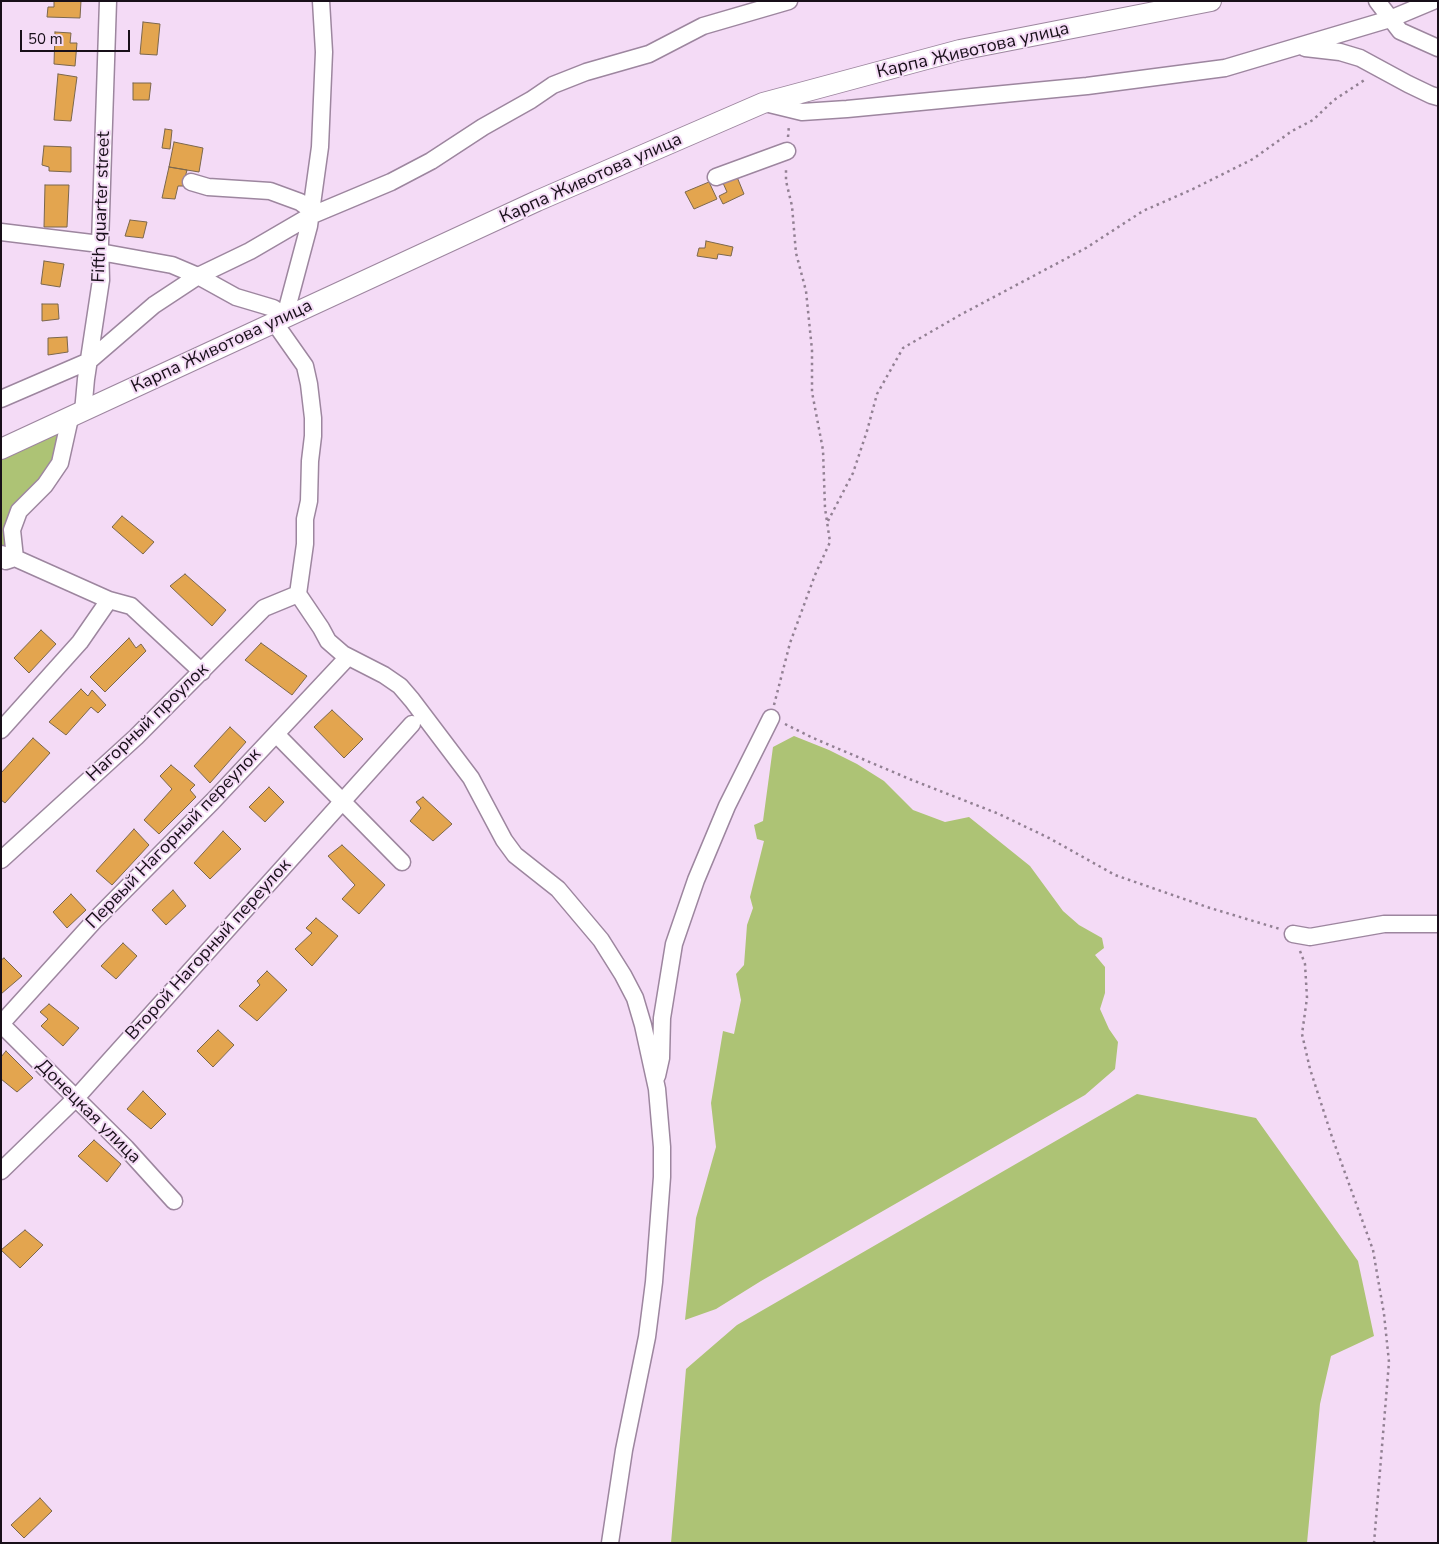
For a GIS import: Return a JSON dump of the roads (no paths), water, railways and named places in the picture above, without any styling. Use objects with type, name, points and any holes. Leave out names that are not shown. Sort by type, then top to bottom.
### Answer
[{"type":"main road","name":"Карпа Животова улица","points":[[1,449],[528,206],[764,103],[960,50],[1211,1]]},
{"type":"street","name":"Fifth quarter street","points":[[6,558],[12,530],[19,511],[45,485],[60,463],[76,415],[88,361],[101,280],[100,248],[108,1]]},
{"type":"street","points":[[280,319],[311,213],[320,147],[324,52],[320,1]]},
{"type":"street","points":[[1,399],[88,361],[154,305],[198,276],[250,251],[311,213],[391,182],[430,161],[554,85],[586,72],[649,54],[703,26],[789,1]]},
{"type":"street","points":[[1377,1],[1400,31],[1438,48]]},
{"type":"street","points":[[764,103],[802,112],[847,109],[1087,86],[1225,68],[1390,19],[1433,1]]},
{"type":"street","points":[[1300,47],[1340,52],[1360,58],[1431,96],[1438,97]]},
{"type":"street","points":[[716,178],[787,151]]},
{"type":"street","points":[[191,182],[208,187],[270,191],[293,199],[311,213]]},
{"type":"street","points":[[1,232],[100,248],[172,265],[198,276],[236,298],[273,308],[305,366],[314,418],[309,501],[305,519],[305,544],[298,594],[328,642],[348,657],[384,675],[400,686],[412,700],[471,778],[504,840],[515,854],[558,889],[601,940],[635,998],[644,1025],[656,1082],[662,1157],[654,1282],[647,1337],[624,1450],[610,1543]]},
{"type":"street","points":[[6,558],[109,600],[131,606],[202,672]]},
{"type":"street","name":"Нагорный проулок","points":[[1,860],[136,737],[264,608],[298,594]]},
{"type":"street","points":[[1,730],[80,642],[109,600]]},
{"type":"street","name":"Первый Нагорный переулок","points":[[1,1024],[96,919],[348,657]]},
{"type":"street","points":[[656,1082],[662,1058],[662,1018],[674,944],[696,880],[727,806],[771,718]]},
{"type":"street","name":"Второй Нагорный переулок","points":[[1,1171],[76,1098],[412,724]]},
{"type":"street","points":[[276,734],[402,862]]},
{"type":"street","points":[[1293,934],[1310,937],[1384,924],[1438,924]]},
{"type":"street","name":"Донецкая улица","points":[[1,1024],[126,1148],[174,1201]]}]
